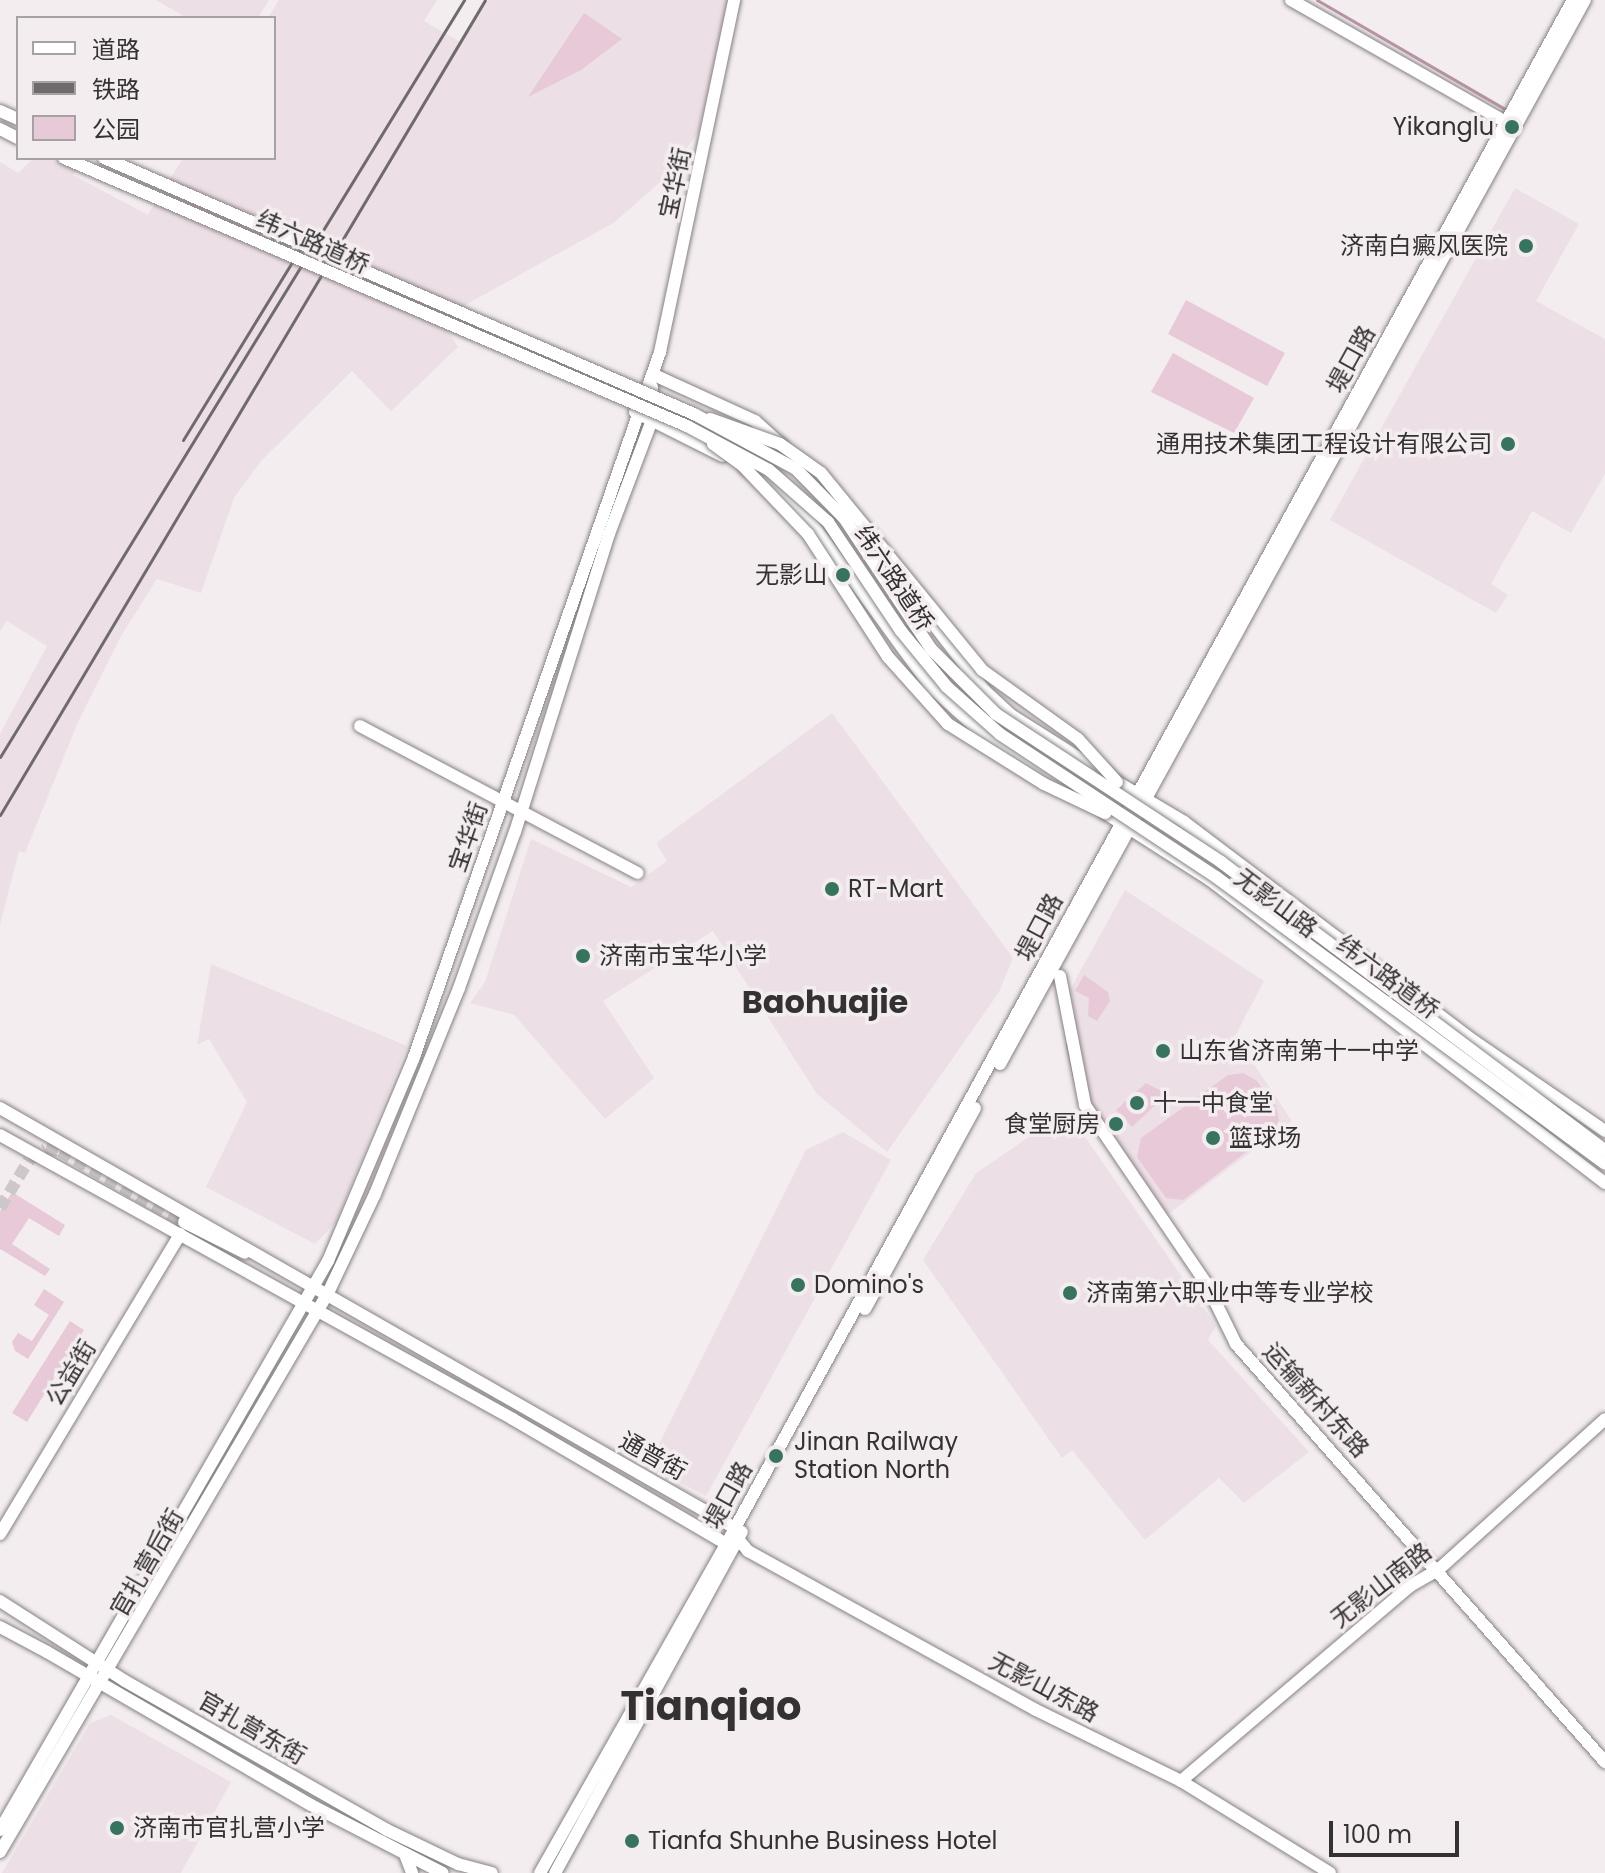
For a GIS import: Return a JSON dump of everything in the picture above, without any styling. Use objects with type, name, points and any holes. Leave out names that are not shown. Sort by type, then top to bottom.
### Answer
[{"type":"main road","name":"宝华街","points":[[302,1305],[314,1285],[414,1057],[635,412],[652,374],[704,157],[734,0]]},
{"type":"main road","points":[[1291,0],[1506,122]]},
{"type":"main road","name":"堤口路","points":[[540,1873],[733,1537],[1126,825],[1301,483],[1573,0]]},
{"type":"main road","name":"堤口路","points":[[1140,797],[1585,0]]},
{"type":"main road","name":"纬六路道桥","points":[[69,160],[687,426],[769,470],[801,494],[828,522],[901,631],[947,687],[1000,734],[1216,877],[1605,1164]]},
{"type":"main road","name":"纬六路道桥","points":[[109,160],[694,414],[778,457],[829,500],[931,649],[996,714],[1221,862],[1605,1150]]},
{"type":"main road","name":"宝华街","points":[[328,1293],[448,1018],[520,815],[609,534],[652,420],[652,374]]},
{"type":"main road","name":"无影山路","points":[[652,374],[755,421],[836,495],[984,690],[1011,715],[1261,878],[1474,1041],[1605,1131]]},
{"type":"main road","points":[[635,412],[768,479],[810,521],[932,688],[994,744],[1105,813]]},
{"type":"main road","points":[[694,414],[780,444],[821,473],[982,670],[1078,739],[1117,782]]},
{"type":"main road","points":[[687,426],[743,466],[784,505],[808,534],[888,657],[948,724],[1018,770],[1105,813]]},
{"type":"main road","points":[[360,726],[520,815],[638,873]]},
{"type":"main road","name":"无影山路","points":[[1105,813],[1222,889],[1605,1183]]},
{"type":"main road","name":"运输新村东路","points":[[1060,976],[1085,1105],[1206,1283],[1236,1344],[1605,1762]]},
{"type":"main road","points":[[0,1108],[292,1272]]},
{"type":"main road","points":[[0,1135],[182,1228],[292,1272]]},
{"type":"main road","name":"通普街","points":[[182,1228],[316,1313],[733,1537]]},
{"type":"main road","name":"公益街","points":[[0,1534],[182,1228]]},
{"type":"main road","name":"通普街","points":[[292,1272],[733,1537]]},
{"type":"main road","name":"官扎营后街","points":[[0,1852],[102,1685],[328,1293]]},
{"type":"main road","name":"官扎营后街","points":[[0,1830],[302,1305]]},
{"type":"main road","name":"无影山南路","points":[[1181,1781],[1410,1586],[1438,1570],[1605,1419]]},
{"type":"main road","name":"堤口路","points":[[555,1873],[733,1537]]},
{"type":"main road","name":"无影山东路","points":[[733,1537],[748,1551],[1011,1696],[1181,1781],[1330,1873]]},
{"type":"main road","name":"官扎营东街","points":[[0,1601],[109,1671],[406,1840],[492,1873]]},
{"type":"main road","points":[[0,1627],[47,1652]]},
{"type":"main road","name":"官扎营东街","points":[[0,1636],[47,1652],[91,1675],[102,1685],[406,1857],[443,1873]]},
{"type":"main road","points":[[406,1857],[412,1873]]},
{"type":"shaded area","points":[[156,0],[269,0],[259,16],[184,16]]},
{"type":"shaded area","points":[[279,0],[437,0],[424,21],[462,43],[488,0],[731,0],[698,133],[662,180],[615,222],[440,319],[458,347],[391,411],[352,371],[261,461],[234,498],[201,593],[157,579],[121,636],[78,722],[25,853],[19,851],[0,925],[0,734],[47,646],[7,621],[0,631],[0,162],[18,173],[32,160],[77,160],[83,166],[73,175],[148,215],[182,160],[276,160],[276,16],[269,16]]},
{"type":"shaded area","points":[[1515,188],[1579,224],[1536,301],[1605,339],[1605,474],[1571,533],[1532,511],[1491,584],[1508,595],[1496,613],[1330,520]]},
{"type":"shaded area","points":[[832,713],[1013,958],[999,992],[887,1152],[817,1094],[713,931],[603,1001],[654,1078],[605,1119],[514,1015],[470,1003],[485,982],[531,839],[631,887],[667,861],[656,843]]},
{"type":"shaded area","name":"山东省济南第十一中学","points":[[1125,890],[1264,981],[1235,1036],[1292,1121],[1167,1215],[1088,1104],[1071,988]]},
{"type":"shaded area","points":[[211,964],[407,1046],[336,1222],[315,1244],[206,1187],[247,1102],[209,1039],[197,1045]]},
{"type":"shaded area","name":"济南第六职业中等专业学校","points":[[1067,1111],[1216,1326],[1208,1340],[1309,1452],[1244,1503],[1219,1478],[1145,1540],[1072,1450],[1062,1458],[923,1260],[976,1173]]},
{"type":"shaded area","points":[[843,1132],[891,1160],[706,1496],[648,1466],[806,1150]]},
{"type":"shaded area","name":"济南市官扎营小学","points":[[111,1715],[231,1782],[181,1873],[2,1873],[90,1723]]},
{"type":"green space","points":[[584,13],[622,39],[581,70],[528,97]]},
{"type":"green space","points":[[1186,300],[1285,353],[1267,386],[1168,334]]},
{"type":"green space","points":[[1173,353],[1254,398],[1234,433],[1151,392]]},
{"type":"green space","points":[[1084,975],[1108,992],[1110,1001],[1097,1021],[1088,1016],[1089,998],[1075,991]]},
{"type":"green space","points":[[1243,1073],[1256,1080],[1276,1106],[1279,1120],[1274,1131],[1183,1200],[1166,1198],[1137,1157],[1141,1138],[1228,1075]]},
{"type":"green space","points":[[1146,1083],[1167,1094],[1132,1127],[1116,1110]]},
{"type":"green space","points":[[12,1192],[65,1225],[59,1236],[29,1218],[12,1244],[50,1269],[45,1276],[0,1249],[0,1211]]},
{"type":"green space","points":[[44,1289],[64,1302],[28,1359],[15,1351],[12,1342],[18,1333],[32,1341],[49,1315],[34,1305]]},
{"type":"green space","points":[[70,1321],[84,1330],[27,1422],[12,1413]]},
{"type":"waterway","points":[[1317,0],[1507,110]]},
{"type":"waterway","points":[[1067,1044],[1075,1083]]},
{"type":"tunnel","points":[[0,1208],[29,1160],[46,1149],[60,1151],[184,1222]]},
{"type":"railway","points":[[0,757],[464,0]]},
{"type":"railway","points":[[0,815],[485,0]]},
{"type":"railway","points":[[183,440],[300,249]]},
{"type":"place","name":"Yikanglu","points":[[1512,127]]},
{"type":"place","name":"济南白癜风医院","points":[[1526,246]]},
{"type":"place","name":"通用技术集团工程设计有限公司","points":[[1508,444]]},
{"type":"place","name":"无影山","points":[[843,575]]},
{"type":"place","name":"RT-Mart","points":[[832,889]]},
{"type":"place","name":"济南市宝华小学","points":[[583,956]]},
{"type":"place","name":"山东省济南第十一中学","points":[[1163,1051]]},
{"type":"place","name":"十一中食堂","points":[[1137,1103]]},
{"type":"place","name":"食堂厨房","points":[[1116,1124]]},
{"type":"place","name":"篮球场","points":[[1213,1138]]},
{"type":"place","name":"Domino's","points":[[798,1285]]},
{"type":"place","name":"济南第六职业中等专业学校","points":[[1070,1293]]},
{"type":"place","name":"Jinan Railway Station North","points":[[776,1456]]},
{"type":"place","name":"济南市官扎营小学","points":[[117,1828]]},
{"type":"place","name":"Tianfa Shunhe Business Hotel","points":[[632,1841]]},
{"type":"district","name":"Baohuajie","points":[[825,1002]]},
{"type":"district","name":"Tianqiao","points":[[711,1706]]}]
